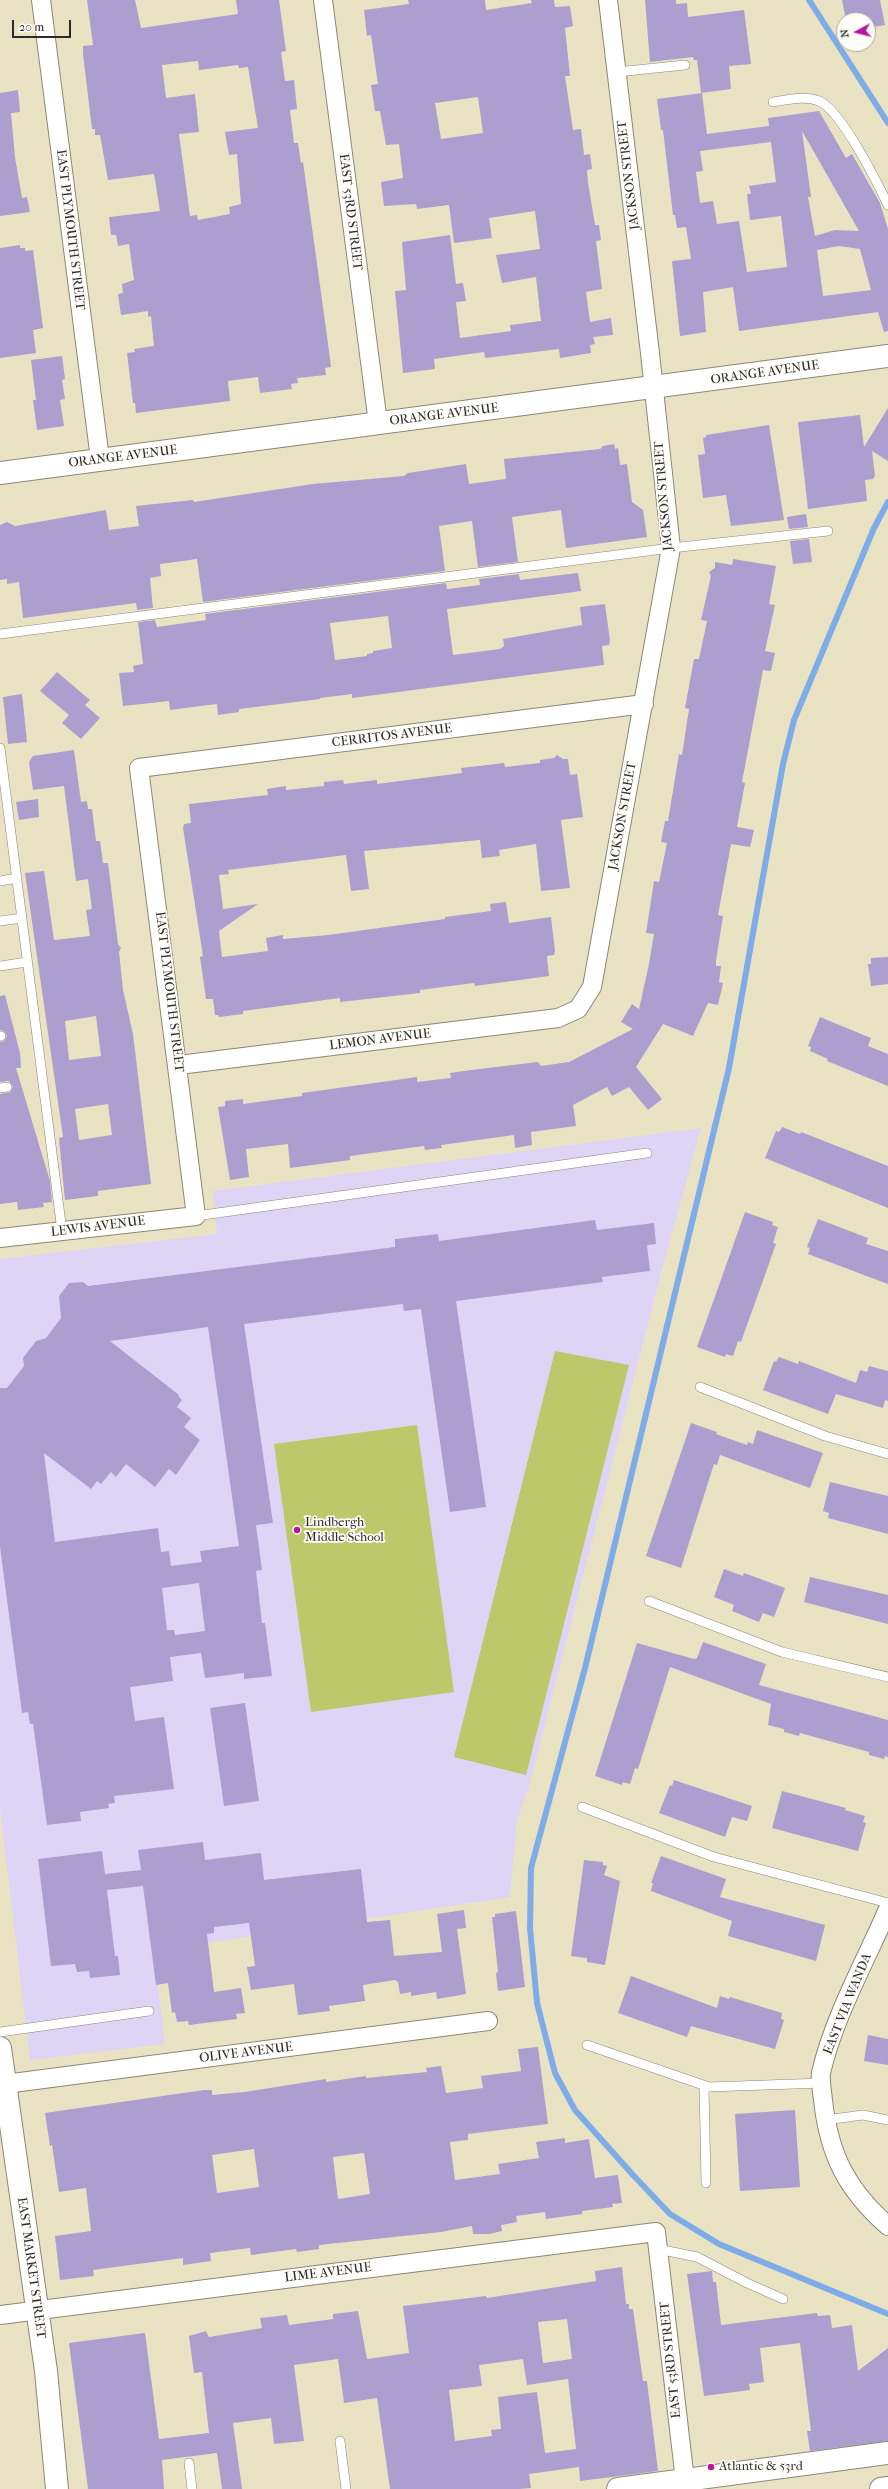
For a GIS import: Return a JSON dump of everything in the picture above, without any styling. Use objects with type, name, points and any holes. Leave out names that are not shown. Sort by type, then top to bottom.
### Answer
[{"type":"street","name":"EAST PLYMOUTH STREET","points":[[41,0],[100,459]]},
{"type":"street","name":"EAST 53RD STREET","points":[[323,0],[378,423]]},
{"type":"street","name":"JACKSON STREET","points":[[578,1009],[592,987],[671,548],[654,387],[608,0]]},
{"type":"street","name":"ORANGE AVENUE","points":[[0,472],[888,356]]},
{"type":"street","name":"CERRITOS AVENUE","points":[[139,768],[644,704]]},
{"type":"street","name":"EAST PLYMOUTH STREET","points":[[139,768],[179,1065],[196,1216]]},
{"type":"street","name":"LEMON AVENUE","points":[[179,1065],[558,1018],[578,1009]]},
{"type":"street","name":"LEWIS AVENUE","points":[[0,1238],[196,1216]]},
{"type":"street","name":"EAST VIA WANDA","points":[[888,1909],[833,2035],[821,2074],[825,2120],[835,2154],[849,2185],[872,2212],[888,2226]]},
{"type":"street","name":"OLIVE AVENUE","points":[[5,2084],[488,2021]]},
{"type":"street","name":"EAST MARKET STREET","points":[[0,2048],[46,2371],[57,2489]]},
{"type":"street","name":"EAST 53RD STREET","points":[[656,2232],[685,2484]]},
{"type":"street","name":"LIME AVENUE","points":[[0,2315],[656,2232]]},
{"type":"street","points":[[618,2489],[685,2484],[888,2454]]},
{"type":"street","points":[[881,2489],[888,2488]]},
{"type":"lane","points":[[617,72],[685,65]]},
{"type":"lane","points":[[773,102],[804,98],[819,101],[829,108],[868,164],[888,205]]},
{"type":"lane","points":[[0,634],[671,548],[828,531]]},
{"type":"lane","points":[[0,748],[62,1232]]},
{"type":"lane","points":[[0,880],[16,878]]},
{"type":"lane","points":[[0,921],[22,918]]},
{"type":"lane","points":[[0,966],[27,962]]},
{"type":"lane","points":[[196,1216],[647,1153]]},
{"type":"lane","points":[[700,1387],[825,1436],[888,1454]]},
{"type":"lane","points":[[649,1602],[782,1652],[888,1677]]},
{"type":"lane","points":[[582,1807],[714,1857],[888,1903]]},
{"type":"lane","points":[[0,2032],[149,2011]]},
{"type":"lane","points":[[587,2045],[709,2087],[822,2083]]},
{"type":"lane","points":[[704,2085],[706,2183]]},
{"type":"lane","points":[[825,2120],[863,2115],[888,2120]]},
{"type":"lane","points":[[658,2250],[697,2256],[747,2283],[783,2299]]},
{"type":"lane","points":[[340,2441],[346,2489]]},
{"type":"lane","points":[[189,2462],[192,2489]]},
{"type":"shaded area","name":"Lindbergh Middle School","points":[[701,1128],[661,1273],[529,1786],[517,1820],[510,1897],[154,1951],[165,2044],[30,2060],[0,1809],[0,1259],[217,1234],[213,1191]]},
{"type":"green space","points":[[555,1351],[629,1365],[526,1775],[454,1757]]},
{"type":"green space","points":[[417,1425],[454,1692],[311,1712],[274,1444]]},
{"type":"building","points":[[87,0],[135,0],[141,28],[238,14],[236,0],[279,0],[286,51],[281,52],[285,81],[294,80],[297,109],[290,110],[294,143],[298,143],[301,163],[303,162],[329,351],[331,367],[325,368],[326,375],[297,378],[298,383],[291,384],[292,389],[260,393],[258,377],[228,381],[230,401],[136,413],[135,403],[133,403],[127,353],[135,352],[134,349],[154,346],[151,316],[148,317],[148,311],[121,315],[118,294],[123,293],[122,284],[134,280],[129,244],[118,246],[116,235],[111,235],[109,217],[160,211],[154,174],[108,180],[100,135],[95,135],[95,129],[92,129],[83,54],[83,46],[93,45]],"holes":[[[198,61],[199,70],[238,65],[239,68],[248,67],[258,128],[225,132],[229,155],[237,154],[241,204],[229,207],[230,214],[198,220],[197,215],[190,216],[179,134],[199,132],[195,94],[166,98],[162,65]]]},
{"type":"building","points":[[408,0],[485,0],[486,10],[532,3],[531,0],[554,0],[555,7],[570,6],[573,26],[565,28],[570,76],[565,76],[573,130],[581,129],[584,155],[590,154],[592,169],[587,170],[588,182],[595,225],[599,225],[601,240],[596,241],[602,289],[586,292],[590,322],[611,318],[613,335],[593,337],[595,344],[590,345],[591,353],[560,358],[559,349],[485,358],[484,352],[434,359],[435,369],[403,373],[395,291],[406,290],[402,242],[450,235],[456,284],[463,283],[466,301],[456,302],[460,338],[511,331],[510,325],[541,321],[536,277],[502,283],[496,255],[540,249],[535,211],[489,218],[492,238],[454,243],[449,205],[417,209],[416,204],[384,206],[381,182],[403,178],[399,144],[386,145],[380,111],[375,111],[371,85],[378,84],[371,35],[367,36],[364,10],[409,4]],"holes":[[[478,97],[483,133],[441,139],[435,103]]]},
{"type":"building","points":[[645,0],[676,0],[676,4],[687,3],[688,17],[744,10],[751,64],[729,66],[731,89],[701,93],[697,60],[694,60],[693,57],[650,62]]},
{"type":"building","points":[[842,0],[880,0],[885,25],[876,27],[876,12],[844,12]]},
{"type":"building","points":[[18,90],[20,112],[11,113],[15,157],[22,198],[27,197],[30,212],[0,216],[0,93]]},
{"type":"building","points":[[702,93],[707,134],[769,126],[768,118],[819,111],[846,158],[852,154],[880,203],[888,229],[888,331],[884,332],[878,312],[739,331],[733,287],[703,292],[706,332],[680,336],[672,261],[691,259],[686,227],[677,228],[675,215],[673,215],[663,130],[661,130],[657,99]],"holes":[[[802,131],[859,231],[835,230],[815,236],[808,197],[811,197]],[[771,142],[776,182],[749,186],[751,194],[747,194],[750,220],[781,216],[787,267],[747,272],[739,221],[717,224],[713,201],[700,203],[696,172],[703,171],[700,151]],[[839,246],[860,249],[871,290],[823,296],[817,250]]]},
{"type":"building","points":[[20,245],[20,248],[25,248],[25,251],[33,250],[43,328],[33,330],[36,353],[0,358],[0,248]]},
{"type":"building","points":[[62,356],[65,379],[62,380],[65,399],[60,400],[64,426],[37,430],[33,400],[36,400],[31,360]]},
{"type":"building","points":[[888,408],[888,461],[872,451],[875,476],[873,479],[865,480],[867,501],[808,509],[798,422],[860,415],[864,447]]},
{"type":"building","points":[[769,425],[784,520],[731,526],[726,495],[703,498],[698,455],[705,454],[703,438],[706,437],[706,435]]},
{"type":"building","points":[[614,444],[615,449],[618,448],[620,465],[627,464],[632,502],[643,510],[647,537],[566,548],[561,510],[512,517],[518,562],[478,567],[472,521],[439,526],[445,571],[203,602],[197,559],[160,564],[161,576],[150,578],[153,608],[137,610],[136,603],[23,618],[19,582],[7,584],[7,579],[0,580],[0,525],[7,522],[15,526],[106,510],[109,530],[139,526],[136,506],[193,500],[194,502],[313,484],[404,476],[408,473],[466,464],[469,484],[506,479],[504,459],[600,449],[603,446]]},
{"type":"building","points":[[806,514],[808,527],[789,529],[787,517]]},
{"type":"building","points":[[809,539],[812,562],[793,564],[790,541]]},
{"type":"building","points":[[733,559],[776,566],[769,604],[775,605],[765,651],[775,653],[771,671],[763,670],[742,782],[745,783],[737,827],[754,830],[750,847],[731,844],[718,915],[723,916],[716,966],[721,966],[719,982],[723,983],[718,1005],[708,1003],[693,1036],[663,1024],[636,1067],[662,1099],[648,1110],[629,1087],[612,1096],[607,1087],[573,1105],[576,1126],[531,1132],[532,1145],[515,1148],[514,1135],[441,1145],[442,1148],[425,1150],[424,1146],[350,1156],[350,1160],[290,1168],[288,1144],[246,1149],[249,1177],[230,1180],[218,1107],[225,1106],[225,1101],[243,1099],[243,1104],[302,1096],[302,1093],[417,1077],[417,1082],[451,1078],[450,1073],[471,1070],[538,1062],[541,1066],[569,1062],[633,1029],[621,1022],[632,1004],[639,1009],[649,964],[654,934],[646,933],[654,881],[659,882],[667,843],[661,842],[665,821],[668,821],[679,754],[682,755],[689,709],[685,708],[694,659],[699,659],[707,621],[701,620],[711,576],[709,572],[715,568],[715,562],[732,565]]},
{"type":"building","points":[[578,573],[581,591],[447,609],[453,655],[500,649],[504,646],[503,639],[582,625],[580,607],[605,604],[610,641],[609,645],[602,646],[604,665],[352,698],[352,694],[320,698],[239,709],[239,712],[218,715],[217,704],[170,710],[169,701],[123,706],[119,673],[134,672],[133,666],[143,664],[138,622],[155,620],[157,627],[206,620],[205,614],[446,583],[447,589],[480,585],[479,579],[519,574],[520,580]],"holes":[[[388,616],[392,648],[373,651],[373,653],[367,654],[367,656],[335,660],[330,623]]]},
{"type":"building","points":[[57,672],[90,700],[85,705],[100,718],[81,739],[62,723],[69,715],[40,691]]},
{"type":"building","points":[[22,694],[27,742],[8,744],[3,697]]},
{"type":"building","points":[[74,750],[81,802],[87,801],[88,809],[92,809],[96,841],[100,841],[103,863],[108,863],[118,944],[121,948],[119,952],[123,990],[133,1034],[151,1184],[98,1191],[98,1196],[65,1200],[59,1138],[63,1137],[25,873],[44,871],[54,940],[90,936],[86,910],[92,909],[88,879],[76,881],[64,786],[33,790],[29,762],[33,756]],"holes":[[[96,1016],[101,1056],[69,1060],[65,1021]],[[108,1104],[112,1135],[79,1140],[75,1109]]]},
{"type":"building","points":[[557,755],[563,759],[568,759],[570,775],[577,774],[583,817],[561,820],[570,888],[541,891],[536,844],[499,850],[500,856],[482,858],[480,840],[364,851],[369,889],[351,891],[346,855],[228,870],[229,874],[219,875],[223,909],[258,904],[219,931],[222,957],[268,951],[266,938],[283,935],[283,939],[328,935],[445,919],[445,917],[491,911],[490,904],[506,902],[509,923],[551,917],[555,951],[554,955],[547,956],[549,976],[475,986],[474,983],[420,990],[420,993],[340,1002],[340,998],[243,1011],[243,1014],[219,1017],[218,1015],[215,1015],[213,999],[206,999],[200,957],[203,956],[183,828],[184,824],[191,823],[189,804],[268,795],[267,789],[286,786],[286,790],[324,786],[324,782],[343,780],[344,784],[377,780],[377,784],[462,773],[461,768],[504,763],[505,767],[540,763],[540,760],[554,758]]},
{"type":"building","points":[[38,799],[39,817],[19,820],[16,802]]},
{"type":"building","points":[[888,957],[888,984],[871,986],[868,964],[871,964],[871,958]]},
{"type":"building","points":[[5,995],[20,1053],[21,1068],[16,1068],[50,1181],[52,1202],[43,1203],[44,1207],[18,1210],[17,1202],[0,1204],[0,1094],[10,1092],[13,1087],[9,1081],[0,1082],[0,1042],[4,1041],[7,1036],[4,1031],[0,1030],[0,996]]},
{"type":"building","points":[[820,1017],[871,1038],[868,1046],[888,1054],[888,1086],[827,1061],[828,1059],[810,1051],[811,1047],[808,1046]]},
{"type":"building","points":[[782,1127],[800,1134],[801,1132],[888,1166],[888,1208],[765,1158],[776,1131],[779,1132]]},
{"type":"building","points":[[745,1212],[773,1222],[772,1225],[778,1227],[773,1243],[776,1244],[741,1342],[738,1341],[733,1356],[726,1354],[725,1357],[697,1347]]},
{"type":"building","points":[[818,1219],[868,1238],[866,1244],[888,1251],[888,1284],[808,1254],[810,1248],[807,1247]]},
{"type":"building","points":[[595,1220],[597,1230],[654,1223],[656,1244],[647,1245],[650,1271],[602,1277],[603,1282],[456,1301],[486,1507],[450,1512],[421,1309],[404,1311],[403,1304],[244,1324],[273,1523],[256,1525],[262,1570],[256,1571],[262,1623],[265,1623],[272,1676],[244,1679],[244,1673],[205,1678],[201,1653],[170,1657],[173,1681],[130,1687],[135,1721],[164,1717],[174,1789],[114,1796],[115,1803],[108,1804],[109,1808],[80,1812],[81,1821],[47,1825],[33,1724],[30,1724],[28,1712],[22,1713],[0,1547],[0,1388],[7,1388],[24,1366],[23,1358],[36,1341],[46,1338],[61,1318],[59,1296],[69,1283],[83,1282],[88,1286],[395,1247],[395,1239],[438,1234],[439,1241]],"holes":[[[208,1327],[239,1546],[200,1551],[202,1562],[171,1566],[169,1551],[161,1552],[158,1528],[55,1542],[44,1453],[91,1489],[97,1481],[101,1484],[111,1472],[116,1477],[126,1464],[155,1487],[169,1469],[176,1475],[200,1440],[184,1427],[191,1418],[177,1407],[182,1400],[178,1396],[179,1395],[110,1341]],[[199,1583],[205,1631],[175,1635],[174,1630],[167,1630],[162,1588]]]},
{"type":"building","points":[[779,1357],[798,1364],[799,1361],[856,1383],[860,1370],[867,1372],[869,1366],[888,1371],[888,1401],[885,1400],[883,1408],[836,1394],[828,1414],[763,1390],[774,1361],[776,1362]]},
{"type":"building","points":[[691,1423],[747,1445],[748,1442],[753,1444],[757,1430],[823,1453],[810,1488],[720,1455],[717,1465],[714,1464],[681,1568],[646,1556]]},
{"type":"building","points":[[830,1482],[888,1496],[888,1534],[828,1518],[829,1513],[823,1511]]},
{"type":"building","points":[[724,1569],[743,1576],[744,1573],[785,1588],[774,1617],[763,1613],[759,1622],[732,1611],[734,1605],[714,1597]]},
{"type":"building","points":[[810,1577],[888,1595],[888,1624],[804,1602]]},
{"type":"building","points":[[703,1642],[766,1664],[759,1685],[888,1720],[888,1757],[885,1756],[884,1759],[869,1755],[869,1752],[800,1733],[799,1736],[784,1732],[784,1729],[768,1725],[771,1704],[670,1667],[638,1769],[635,1768],[630,1784],[623,1782],[622,1785],[595,1776],[637,1643],[694,1659],[697,1658]]},
{"type":"building","points":[[245,1703],[259,1801],[224,1806],[210,1708]]},
{"type":"building","points":[[674,1780],[752,1806],[747,1821],[732,1817],[725,1837],[659,1813],[670,1785],[672,1786]]},
{"type":"building","points":[[782,1791],[846,1808],[845,1810],[865,1816],[863,1822],[866,1823],[858,1851],[772,1828]]},
{"type":"building","points":[[203,1842],[205,1860],[261,1853],[264,1880],[361,1869],[367,1922],[390,1920],[394,1956],[442,1952],[437,1914],[464,1910],[466,1928],[457,1929],[466,1994],[437,1999],[436,1992],[411,1996],[411,1992],[400,1994],[398,1982],[395,1980],[363,1985],[365,2001],[329,2006],[330,2011],[298,2015],[294,1984],[251,1990],[247,1967],[255,1966],[249,1923],[214,1927],[214,1933],[207,1934],[214,1992],[241,1988],[245,2013],[236,2014],[237,2019],[189,2025],[188,2021],[177,2022],[175,2012],[172,2013],[168,1983],[156,1985],[143,1886],[107,1890],[115,1956],[118,1956],[120,1975],[90,1978],[89,1971],[77,1972],[75,1964],[51,1966],[38,1859],[102,1851],[105,1874],[141,1870],[138,1850]]},
{"type":"building","points":[[661,1856],[726,1879],[720,1897],[825,1925],[816,1961],[728,1936],[732,1921],[651,1891],[653,1883],[651,1883]]},
{"type":"building","points":[[584,1860],[603,1862],[603,1865],[607,1866],[604,1875],[620,1881],[605,1965],[587,1962],[587,1958],[571,1956]]},
{"type":"building","points":[[516,1911],[525,1987],[498,1991],[496,1973],[498,1972],[492,1917],[495,1917],[495,1914]]},
{"type":"building","points":[[631,1976],[717,2008],[720,1996],[729,1999],[730,1997],[782,2013],[781,2019],[784,2020],[775,2049],[691,2026],[687,2037],[618,2013]]},
{"type":"building","points":[[868,2035],[888,2039],[888,2065],[864,2061]]},
{"type":"building","points":[[538,2047],[548,2124],[468,2134],[468,2140],[450,2142],[455,2180],[500,2174],[498,2164],[539,2158],[536,2142],[565,2138],[565,2143],[589,2139],[595,2178],[618,2175],[622,2203],[612,2204],[613,2207],[582,2211],[582,2214],[546,2219],[545,2212],[516,2216],[517,2222],[501,2225],[502,2231],[489,2234],[473,2234],[472,2226],[441,2232],[319,2245],[319,2249],[297,2252],[296,2249],[251,2255],[250,2248],[210,2253],[211,2261],[183,2265],[183,2258],[93,2270],[94,2276],[60,2280],[55,2236],[91,2231],[86,2188],[59,2192],[52,2145],[50,2146],[45,2113],[204,2090],[212,2090],[212,2095],[245,2092],[326,2079],[326,2082],[366,2076],[366,2078],[427,2072],[426,2068],[441,2066],[446,2093],[483,2088],[481,2076],[521,2071],[518,2049]],"holes":[[[254,2149],[259,2187],[217,2193],[212,2155]],[[364,2153],[370,2194],[338,2199],[333,2157]]]},
{"type":"building","points":[[795,2110],[800,2187],[740,2191],[735,2114]]},
{"type":"building","points":[[622,2267],[626,2304],[629,2304],[629,2309],[633,2309],[643,2381],[647,2381],[658,2471],[580,2481],[579,2467],[529,2474],[531,2488],[390,2489],[377,2398],[344,2403],[338,2359],[294,2365],[304,2441],[274,2444],[271,2418],[233,2423],[242,2489],[222,2489],[217,2453],[162,2460],[164,2489],[88,2489],[69,2343],[145,2333],[159,2439],[209,2433],[202,2372],[194,2373],[189,2336],[206,2331],[209,2337],[262,2328],[260,2318],[287,2315],[289,2325],[333,2319],[333,2314],[358,2311],[367,2359],[409,2353],[403,2306],[486,2296],[487,2298],[596,2281],[595,2271]],"holes":[[[567,2319],[572,2359],[543,2363],[538,2322]],[[523,2359],[527,2385],[568,2379],[576,2449],[545,2453],[537,2392],[498,2397],[501,2429],[491,2430],[492,2436],[455,2441],[449,2390],[482,2386],[479,2365]]]},
{"type":"building","points":[[712,2271],[713,2282],[716,2282],[721,2325],[817,2313],[818,2316],[830,2315],[832,2328],[852,2325],[858,2371],[888,2348],[888,2441],[810,2451],[807,2431],[811,2431],[800,2343],[760,2348],[764,2382],[749,2384],[750,2390],[704,2396],[687,2274]]},
{"type":"waterway","points":[[809,0],[888,123]]},
{"type":"waterway","points":[[888,502],[874,528],[794,720],[783,764],[729,1068],[585,1668],[531,1868],[530,1928],[537,2003],[555,2073],[575,2110],[633,2175],[670,2214],[719,2244],[888,2314]]},
{"type":"place","name":"Lindbergh Middle School","points":[[297,1530]]},
{"type":"place","name":"Atlantic & 53rd","points":[[711,2467]]}]
